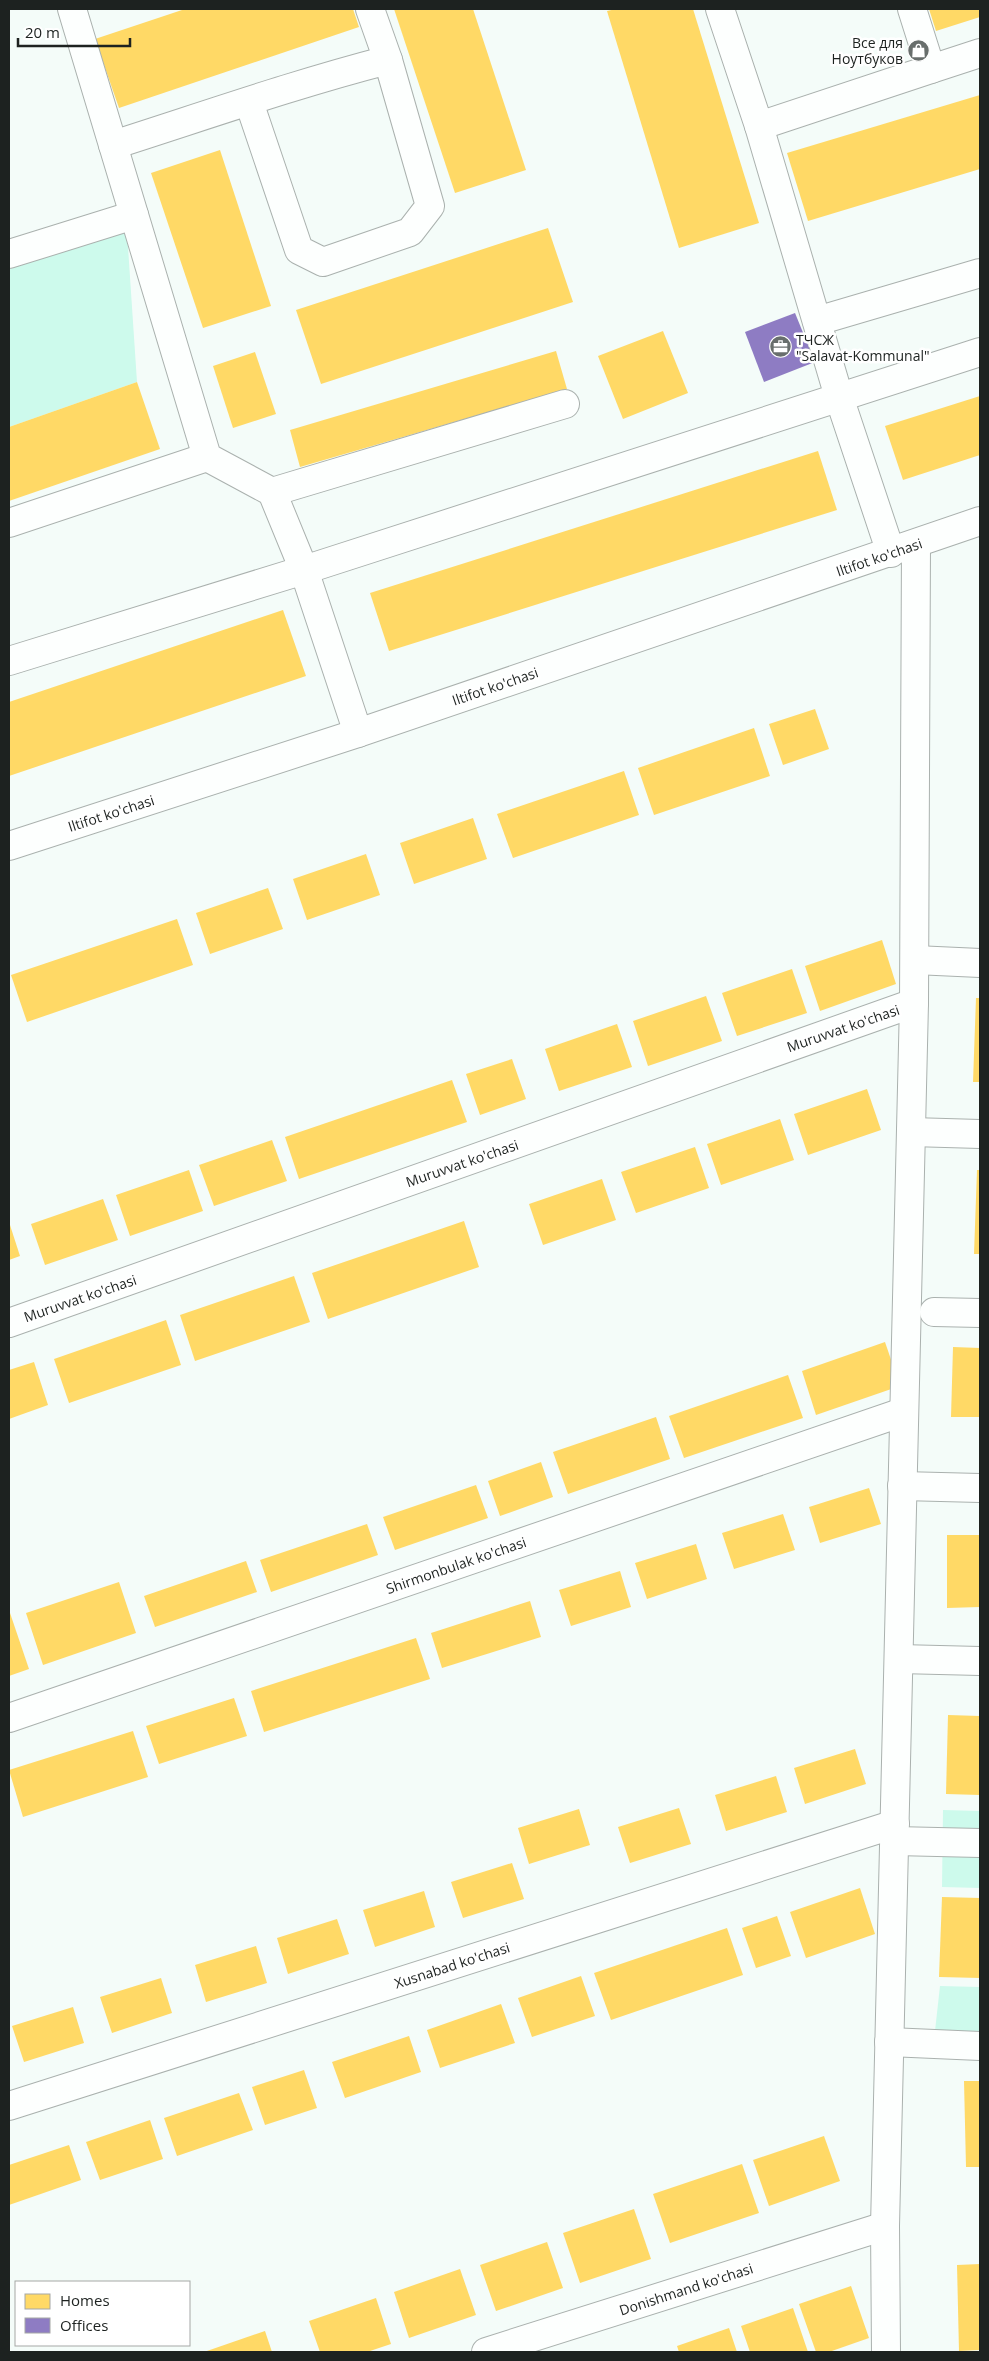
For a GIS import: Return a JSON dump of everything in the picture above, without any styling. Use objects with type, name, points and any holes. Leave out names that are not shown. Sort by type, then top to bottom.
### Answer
[{"type":"street","points":[[72,9],[207,456],[272,492],[304,570],[358,733]]},
{"type":"street","points":[[249,102],[299,250],[323,262],[410,232],[430,206],[388,60],[370,9]]},
{"type":"street","points":[[720,9],[759,126],[839,397],[904,548],[914,1002],[885,2226],[886,2352]]},
{"type":"street","points":[[912,9],[930,69]]},
{"type":"street","points":[[759,126],[980,53]]},
{"type":"street","points":[[113,145],[388,60]]},
{"type":"street","points":[[9,254],[134,215]]},
{"type":"street","points":[[817,321],[980,273]]},
{"type":"street","points":[[9,661],[304,570],[980,352]]},
{"type":"street","points":[[272,492],[565,404]]},
{"type":"street","points":[[9,523],[207,456]]},
{"type":"street","name":"Iltifot ko'chasi","points":[[9,846],[358,733],[980,521]]},
{"type":"street","points":[[914,960],[980,964]]},
{"type":"street","name":"Muruvvat ko'chasi","points":[[9,1323],[914,1002]]},
{"type":"street","points":[[911,1132],[980,1134]]},
{"type":"street","points":[[934,1312],[980,1313]]},
{"type":"street","name":"Shirmonbulak ko'chasi","points":[[9,1718],[903,1412]]},
{"type":"street","points":[[902,1486],[980,1488]]},
{"type":"street","points":[[899,1659],[980,1661]]},
{"type":"street","name":"Xusnabad ko'chasi","points":[[9,2106],[895,1832],[980,1843]]},
{"type":"street","points":[[889,2042],[980,2046]]},
{"type":"street","name":"Donishmand ko'chasi","points":[[486,2352],[885,2226]]},
{"type":"green space","points":[[127,232],[137,382],[9,427],[9,269]]},
{"type":"green space","points":[[943,1810],[980,1811],[980,1888],[942,1887]]},
{"type":"green space","points":[[940,1986],[980,1987],[980,2041],[934,2040]]},
{"type":"building: Homes","points":[[185,9],[353,9],[359,27],[119,108],[95,39]]},
{"type":"building: Homes","points":[[394,9],[473,9],[526,170],[455,193]]},
{"type":"building: Homes","points":[[616,9],[693,9],[759,223],[679,248],[607,11]]},
{"type":"building: Homes","points":[[929,9],[980,9],[980,17],[936,31]]},
{"type":"building: Homes","points":[[980,95],[980,169],[808,221],[787,153]]},
{"type":"building: Homes","points":[[220,150],[271,306],[203,328],[151,173]]},
{"type":"building: Homes","points":[[548,228],[573,302],[321,384],[296,310]]},
{"type":"building: Homes","points":[[663,331],[688,393],[623,419],[598,356]]},
{"type":"building: Homes","points":[[556,351],[567,389],[300,467],[290,430]]},
{"type":"building: Homes","points":[[255,352],[276,414],[233,428],[213,366]]},
{"type":"building: Homes","points":[[137,382],[160,449],[9,501],[9,427]]},
{"type":"building: Homes","points":[[980,396],[980,455],[903,480],[885,426]]},
{"type":"building: Homes","points":[[818,451],[837,510],[389,651],[370,593]]},
{"type":"building: Homes","points":[[283,610],[306,676],[9,776],[9,702]]},
{"type":"building: Homes","points":[[815,709],[829,749],[783,765],[769,724]]},
{"type":"building: Homes","points":[[754,728],[770,776],[654,815],[638,768]]},
{"type":"building: Homes","points":[[624,771],[639,815],[513,858],[497,814]]},
{"type":"building: Homes","points":[[473,818],[487,859],[414,884],[400,843]]},
{"type":"building: Homes","points":[[366,854],[380,895],[307,920],[293,879]]},
{"type":"building: Homes","points":[[268,888],[283,929],[210,954],[196,913]]},
{"type":"building: Homes","points":[[177,919],[193,965],[27,1022],[11,975]]},
{"type":"building: Homes","points":[[882,940],[896,984],[820,1011],[805,966]]},
{"type":"building: Homes","points":[[792,969],[807,1013],[737,1036],[722,993]]},
{"type":"building: Homes","points":[[706,996],[722,1041],[648,1066],[633,1021]]},
{"type":"building: Homes","points":[[976,998],[980,998],[980,1082],[973,1082]]},
{"type":"building: Homes","points":[[617,1024],[632,1067],[559,1091],[545,1049]]},
{"type":"building: Homes","points":[[512,1059],[526,1099],[480,1115],[466,1074]]},
{"type":"building: Homes","points":[[452,1080],[467,1122],[299,1179],[285,1137]]},
{"type":"building: Homes","points":[[867,1089],[881,1130],[808,1155],[794,1114]]},
{"type":"building: Homes","points":[[780,1119],[794,1160],[721,1185],[707,1144]]},
{"type":"building: Homes","points":[[272,1140],[287,1181],[214,1206],[199,1165]]},
{"type":"building: Homes","points":[[695,1147],[709,1188],[636,1213],[621,1172]]},
{"type":"building: Homes","points":[[189,1170],[203,1211],[130,1236],[116,1195]]},
{"type":"building: Homes","points":[[977,1170],[980,1170],[980,1254],[974,1254]]},
{"type":"building: Homes","points":[[602,1179],[616,1220],[543,1245],[529,1204]]},
{"type":"building: Homes","points":[[103,1199],[118,1240],[45,1265],[31,1224]]},
{"type":"building: Homes","points":[[464,1221],[479,1267],[328,1319],[312,1273]]},
{"type":"building: Homes","points":[[9,1222],[20,1256],[9,1260]]},
{"type":"building: Homes","points":[[294,1276],[310,1322],[195,1361],[180,1315]]},
{"type":"building: Homes","points":[[166,1320],[181,1365],[69,1403],[54,1359]]},
{"type":"building: Homes","points":[[885,1342],[900,1386],[816,1415],[802,1371]]},
{"type":"building: Homes","points":[[953,1347],[980,1348],[980,1417],[951,1417]]},
{"type":"building: Homes","points":[[34,1362],[48,1405],[9,1419],[9,1370]]},
{"type":"building: Homes","points":[[788,1375],[803,1418],[684,1458],[669,1416]]},
{"type":"building: Homes","points":[[656,1417],[670,1459],[568,1494],[553,1452]]},
{"type":"building: Homes","points":[[541,1462],[553,1497],[500,1516],[488,1481]]},
{"type":"building: Homes","points":[[476,1485],[488,1518],[395,1550],[383,1517]]},
{"type":"building: Homes","points":[[869,1488],[881,1524],[820,1543],[809,1507]]},
{"type":"building: Homes","points":[[783,1514],[795,1550],[734,1569],[722,1533]]},
{"type":"building: Homes","points":[[367,1524],[378,1555],[271,1592],[260,1560]]},
{"type":"building: Homes","points":[[947,1535],[980,1535],[980,1607],[947,1608]]},
{"type":"building: Homes","points":[[696,1544],[707,1579],[647,1599],[635,1563]]},
{"type":"building: Homes","points":[[246,1561],[257,1592],[155,1627],[144,1596]]},
{"type":"building: Homes","points":[[620,1571],[631,1607],[571,1626],[559,1590]]},
{"type":"building: Homes","points":[[119,1582],[136,1633],[43,1665],[26,1613]]},
{"type":"building: Homes","points":[[530,1601],[541,1637],[442,1668],[431,1633]]},
{"type":"building: Homes","points":[[9,1610],[29,1669],[9,1676]]},
{"type":"building: Homes","points":[[416,1638],[430,1679],[264,1732],[251,1691]]},
{"type":"building: Homes","points":[[234,1698],[247,1736],[159,1764],[146,1726]]},
{"type":"building: Homes","points":[[948,1715],[980,1716],[980,1795],[946,1794]]},
{"type":"building: Homes","points":[[133,1731],[148,1777],[23,1817],[9,1770]]},
{"type":"building: Homes","points":[[855,1749],[866,1784],[805,1804],[794,1768]]},
{"type":"building: Homes","points":[[776,1776],[787,1812],[726,1831],[715,1795]]},
{"type":"building: Homes","points":[[679,1808],[691,1844],[630,1863],[618,1827]]},
{"type":"building: Homes","points":[[579,1809],[590,1845],[529,1864],[518,1828]]},
{"type":"building: Homes","points":[[512,1863],[524,1899],[463,1918],[451,1882]]},
{"type":"building: Homes","points":[[860,1888],[875,1934],[806,1958],[790,1912]]},
{"type":"building: Homes","points":[[424,1891],[435,1927],[375,1947],[363,1910]]},
{"type":"building: Homes","points":[[942,1897],[980,1898],[980,1978],[939,1977]]},
{"type":"building: Homes","points":[[777,1916],[791,1956],[756,1968],[742,1928]]},
{"type":"building: Homes","points":[[337,1919],[349,1954],[288,1974],[277,1938]]},
{"type":"building: Homes","points":[[727,1928],[743,1975],[611,2020],[594,1973]]},
{"type":"building: Homes","points":[[256,1946],[267,1983],[206,2002],[195,1965]]},
{"type":"building: Homes","points":[[581,1976],[595,2016],[532,2037],[518,1998]]},
{"type":"building: Homes","points":[[161,1978],[172,2013],[112,2033],[100,1997]]},
{"type":"building: Homes","points":[[501,2004],[515,2043],[440,2068],[427,2030]]},
{"type":"building: Homes","points":[[73,2007],[84,2043],[24,2062],[12,2026]]},
{"type":"building: Homes","points":[[409,2036],[421,2072],[345,2098],[332,2062]]},
{"type":"building: Homes","points":[[304,2070],[317,2108],[265,2125],[252,2087]]},
{"type":"building: Homes","points":[[964,2081],[980,2081],[980,2167],[966,2167]]},
{"type":"building: Homes","points":[[239,2093],[253,2130],[177,2156],[164,2118]]},
{"type":"building: Homes","points":[[150,2120],[163,2159],[100,2180],[86,2142]]},
{"type":"building: Homes","points":[[824,2136],[840,2181],[769,2206],[753,2160]]},
{"type":"building: Homes","points":[[69,2145],[81,2180],[9,2205],[9,2165]]},
{"type":"building: Homes","points":[[742,2164],[759,2213],[670,2243],[653,2194]]},
{"type":"building: Homes","points":[[634,2209],[651,2259],[580,2283],[563,2233]]},
{"type":"building: Homes","points":[[547,2242],[563,2288],[496,2311],[480,2265]]},
{"type":"building: Homes","points":[[980,2264],[980,2350],[959,2351],[957,2265]]},
{"type":"building: Homes","points":[[460,2269],[476,2315],[409,2338],[394,2292]]},
{"type":"building: Homes","points":[[851,2286],[869,2338],[829,2352],[816,2352],[799,2304]]},
{"type":"building: Homes","points":[[376,2298],[391,2344],[367,2352],[320,2352],[309,2321]]},
{"type":"building: Homes","points":[[793,2308],[808,2352],[750,2352],[741,2326]]},
{"type":"building: Homes","points":[[729,2328],[737,2352],[679,2352],[677,2346]]},
{"type":"building: Homes","points":[[265,2331],[272,2352],[204,2352]]},
{"type":"building: Offices","name":"ТЧСЖ \"Salavat-Kommunal\"","points":[[795,313],[815,362],[764,382],[745,332]]},
{"type":"place","name":"Все для Ноутбуков","points":[[919,50]]},
{"type":"place","name":"ТЧСЖ \"Salavat-Kommunal\"","points":[[780,347]]}]
